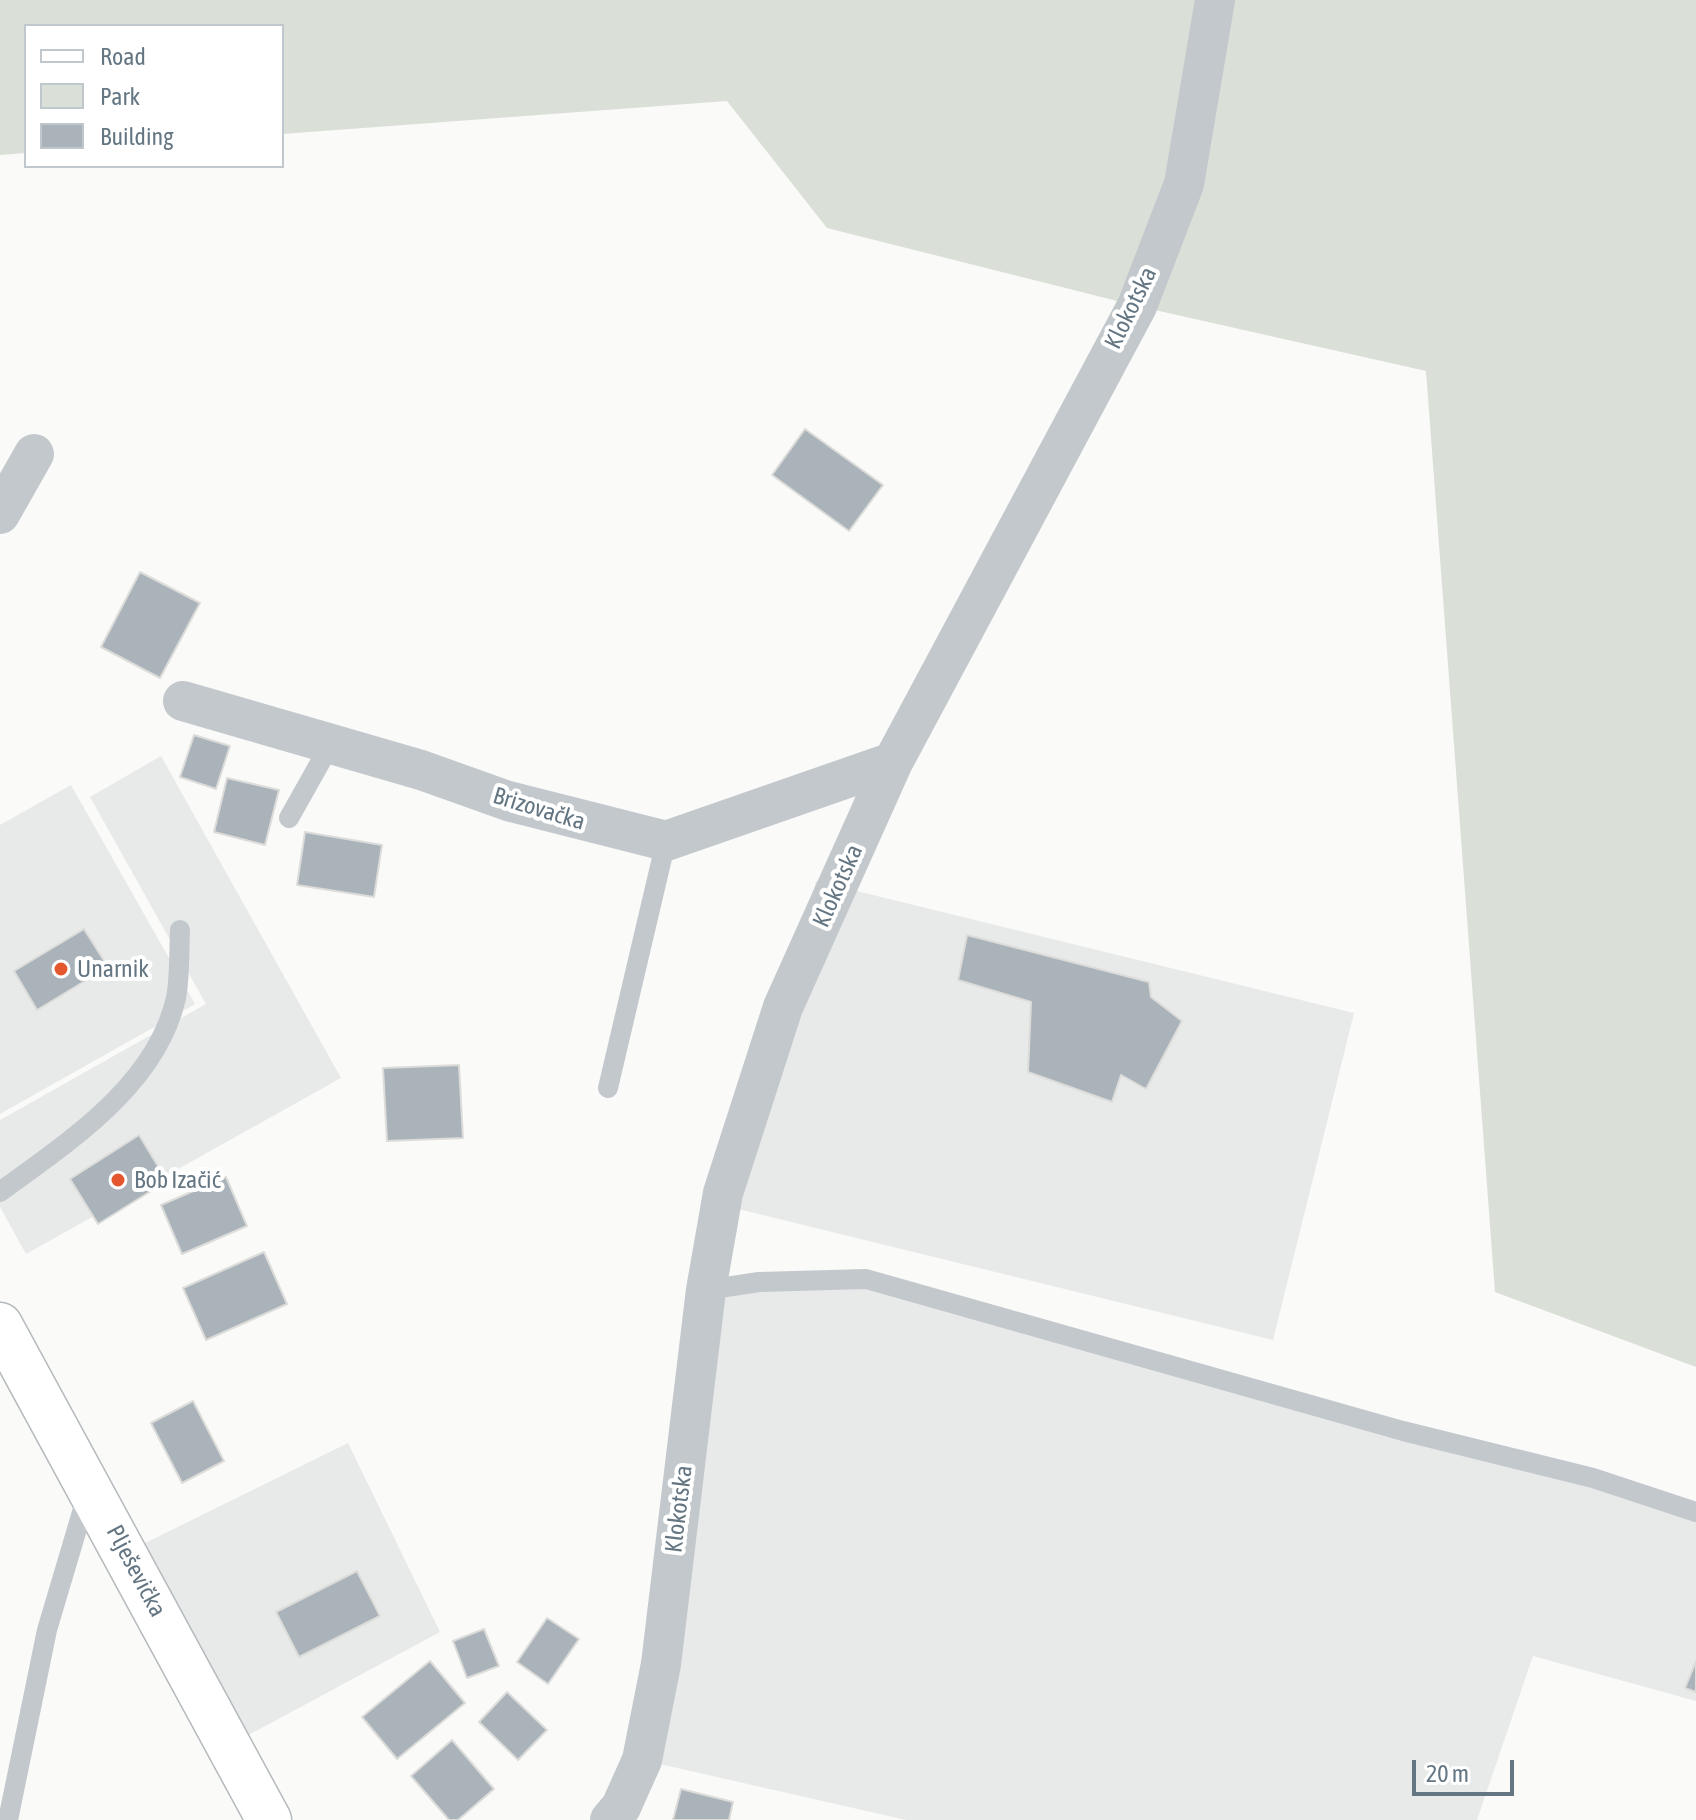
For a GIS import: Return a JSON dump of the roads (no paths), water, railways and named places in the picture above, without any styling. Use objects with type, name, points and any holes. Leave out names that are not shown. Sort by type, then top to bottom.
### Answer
[{"type":"main road","name":"Plješevička","points":[[0,1325],[90,1485],[269,1820]]},
{"type":"street","name":"Klokotska","points":[[610,1820],[621,1807],[642,1760],[661,1664],[706,1290],[723,1193],[783,1007],[893,762],[1137,306],[1184,184],[1215,0]]},
{"type":"street","points":[[0,514],[34,454]]},
{"type":"street","name":"Brizovačka","points":[[183,701],[583,823],[666,841]]},
{"type":"street","points":[[666,841],[893,762]]},
{"type":"lane","points":[[289,818],[330,745]]},
{"type":"lane","points":[[608,1088],[666,841]]},
{"type":"lane","points":[[0,1192],[123,1094],[150,1058],[176,999],[180,930]]},
{"type":"lane","points":[[706,1290],[759,1282],[866,1279],[1403,1431],[1593,1478],[1696,1512]]},
{"type":"lane","points":[[8,1820],[47,1630],[90,1485]]},
{"type":"place","name":"Unarnik","points":[[61,969]]},
{"type":"place","name":"Bob Izačić","points":[[118,1180]]}]
